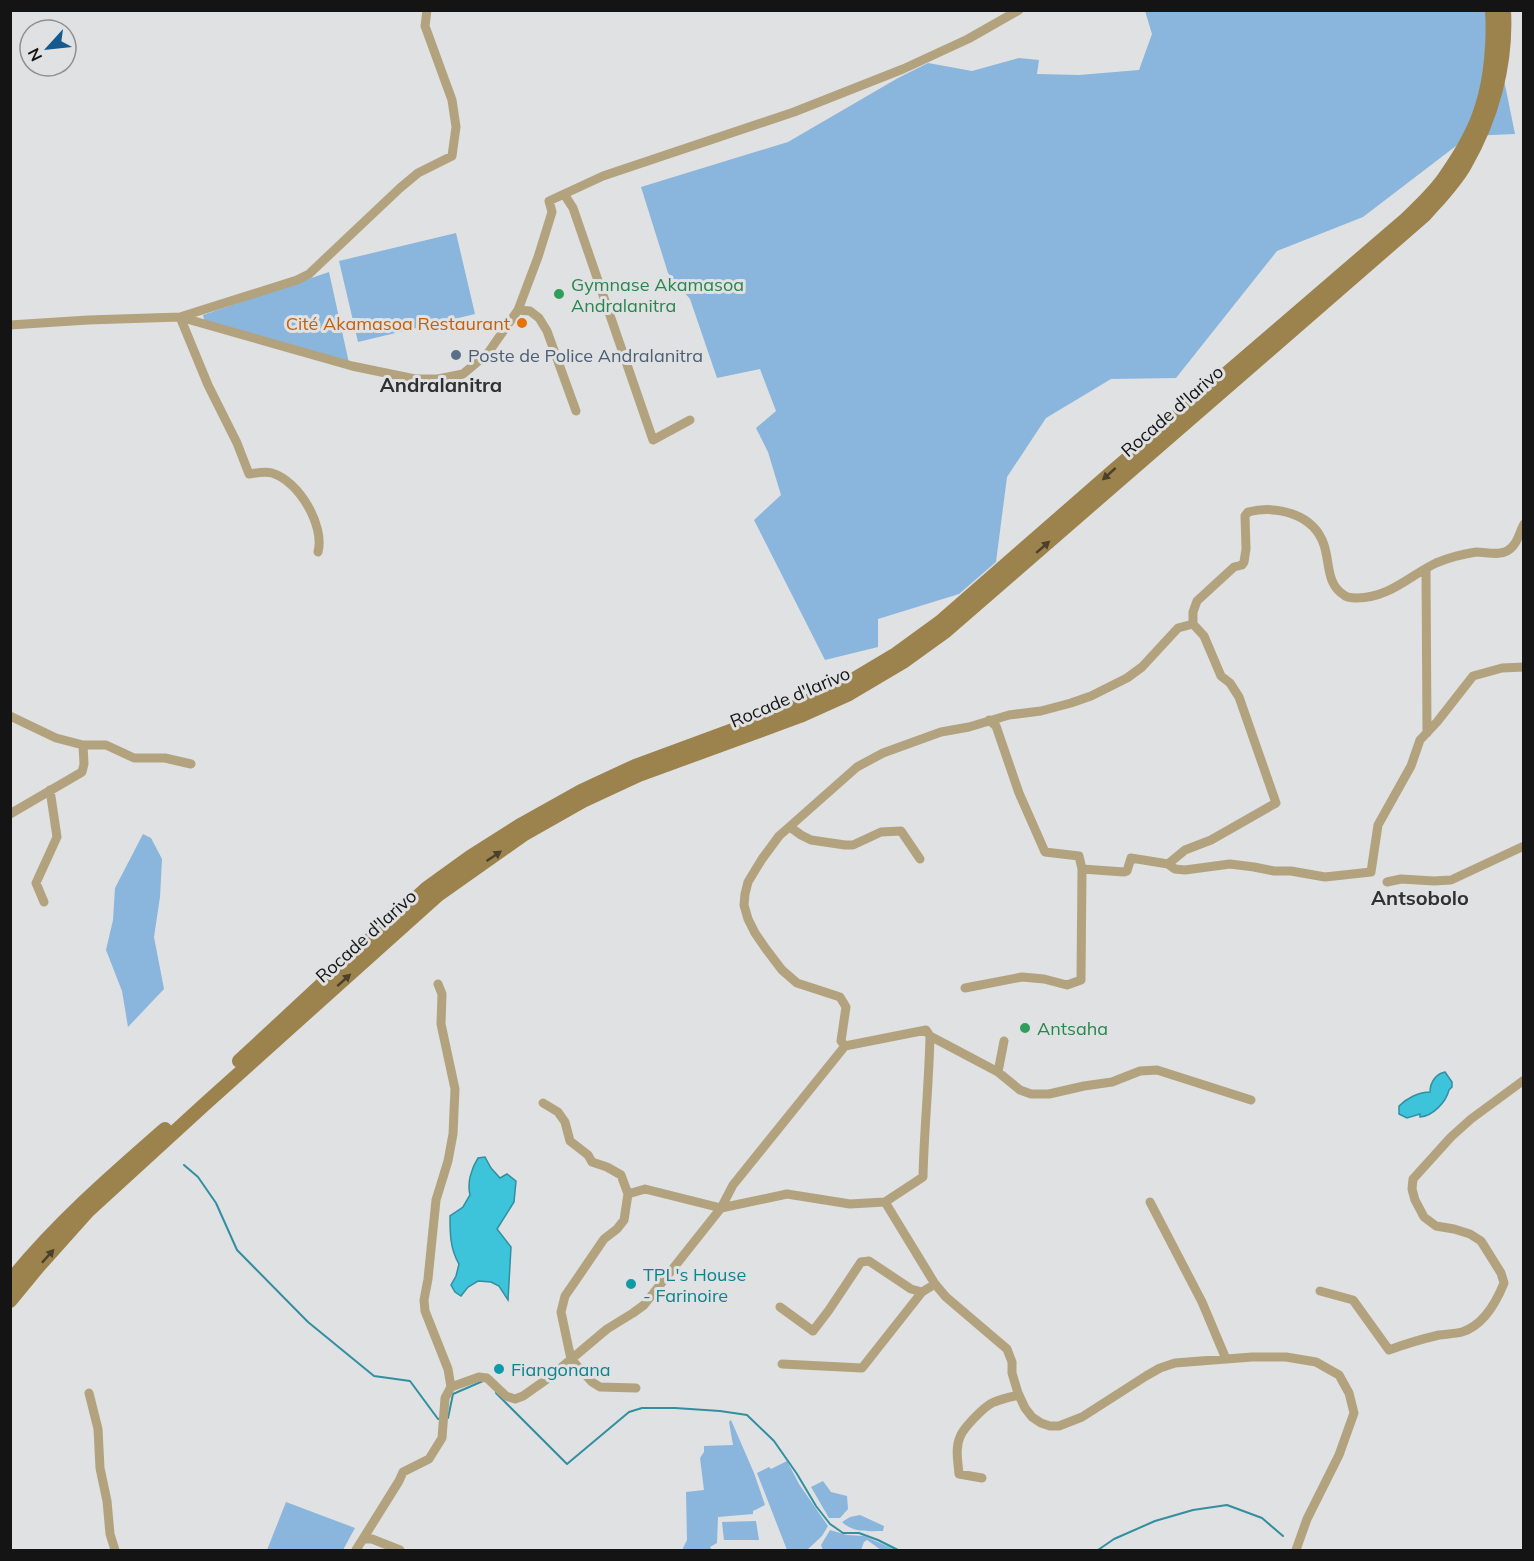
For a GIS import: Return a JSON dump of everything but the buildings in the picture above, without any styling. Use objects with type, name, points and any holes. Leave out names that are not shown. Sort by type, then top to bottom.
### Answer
[{"type":"main road","name":"Rocade d'Iarivo","points":[[10,1281],[53,1232],[104,1182],[205,1094],[419,896],[470,857],[581,791],[635,766],[795,707],[844,685],[896,654],[940,622],[1426,200],[1446,175],[1469,136],[1482,106],[1489,76],[1492,10]]},
{"type":"main road","name":"Rocade d'Iarivo","points":[[10,1301],[88,1211],[438,895],[453,884],[523,835],[583,801],[639,775],[800,716],[849,694],[903,662],[946,631],[1058,535],[1425,215],[1445,192],[1465,165],[1495,96],[1502,62],[1504,10]]},
{"type":"street","points":[[10,325],[180,317],[297,280],[309,274],[418,173],[452,156],[456,127],[452,100],[425,26],[427,10]]},
{"type":"street","points":[[180,317],[352,366],[415,378],[438,379],[463,374],[488,353],[518,310],[552,212],[549,201],[603,176],[794,112],[903,69],[968,39],[1019,10]]},
{"type":"street","points":[[564,194],[573,208],[653,440],[690,420]]},
{"type":"street","points":[[518,310],[530,311],[539,318],[547,331],[576,411]]},
{"type":"street","points":[[180,317],[249,474],[269,472],[287,481],[298,490],[318,533],[320,544],[318,552]]},
{"type":"street","points":[[1168,864],[1185,850],[1211,840],[1276,803],[1239,697],[1230,683],[1221,676],[1210,647],[1193,624],[1193,612],[1197,600],[1227,572],[1244,562],[1245,516],[1248,512],[1269,510],[1289,512],[1313,527],[1325,547],[1332,581],[1344,595],[1358,598],[1379,595],[1395,588],[1447,559],[1476,552],[1505,552],[1512,548],[1524,524]]},
{"type":"street","points":[[1426,569],[1427,733]]},
{"type":"street","points":[[845,1046],[841,1041],[846,1007],[840,997],[797,983],[782,970],[755,933],[748,919],[744,904],[748,882],[779,836],[857,767],[883,753],[941,732],[969,727],[1009,715],[1041,711],[1090,696],[1127,678],[1142,667],[1178,628],[1193,624]]},
{"type":"street","points":[[1082,869],[1124,872],[1129,867],[1131,858],[1168,864],[1175,869],[1185,870],[1230,864],[1274,872],[1291,871],[1325,877],[1371,872],[1378,825],[1411,766],[1420,740],[1473,676],[1502,668],[1524,667]]},
{"type":"street","points":[[10,716],[56,738],[83,745],[106,745],[134,758],[165,758],[191,764]]},
{"type":"street","points":[[965,988],[1022,977],[1044,979],[1067,985],[1081,980],[1082,869],[1079,856],[1045,852],[1019,793],[996,726],[989,720]]},
{"type":"street","points":[[10,814],[82,772],[83,745]]},
{"type":"street","points":[[44,902],[36,883],[57,837],[50,790]]},
{"type":"street","points":[[790,827],[811,840],[845,845],[854,845],[881,832],[902,831],[920,859]]},
{"type":"street","points":[[1387,882],[1401,879],[1434,882],[1451,880],[1524,846]]},
{"type":"street","points":[[356,1551],[403,1472],[429,1459],[437,1448],[442,1438],[445,1398],[451,1387],[448,1369],[425,1311],[424,1300],[436,1200],[448,1161],[453,1134],[455,1089],[441,1024],[442,994],[438,984]]},
{"type":"street","points":[[451,1387],[479,1377],[487,1378],[506,1396],[515,1399],[523,1396],[550,1377],[607,1329],[644,1305],[721,1208],[733,1185],[845,1046],[926,1030],[930,1036],[998,1072],[1020,1090],[1031,1094],[1049,1094],[1112,1082],[1140,1071],[1157,1070],[1251,1100]]},
{"type":"street","points":[[628,1194],[645,1189],[721,1208],[787,1194],[850,1204],[885,1202],[923,1177],[930,1036]]},
{"type":"street","points":[[998,1072],[1004,1041]]},
{"type":"street","points":[[1320,1291],[1353,1300],[1389,1350],[1413,1342],[1461,1332],[1475,1326],[1485,1317],[1504,1283],[1501,1273],[1480,1241],[1470,1234],[1436,1226],[1424,1217],[1412,1189],[1413,1179],[1451,1137],[1471,1119],[1524,1080]]},
{"type":"street","points":[[543,1103],[558,1112],[565,1122],[570,1141],[588,1155],[592,1162],[621,1175],[628,1194],[624,1220],[604,1239],[565,1296],[561,1312],[571,1359],[592,1382],[600,1387],[636,1388]]},
{"type":"street","points":[[885,1202],[935,1284],[946,1297],[1007,1348],[1019,1395],[1032,1417],[1041,1423],[1059,1426],[1082,1417],[1160,1368],[1175,1364],[1252,1357],[1286,1357],[1316,1362],[1339,1375],[1349,1393],[1354,1413],[1339,1455],[1306,1519],[1296,1551]]},
{"type":"street","points":[[1150,1202],[1202,1302],[1226,1359]]},
{"type":"street","points":[[780,1307],[813,1331],[861,1262],[869,1261],[911,1288],[922,1292]]},
{"type":"street","points":[[782,1364],[862,1368],[922,1292],[935,1284]]},
{"type":"street","points":[[89,1393],[98,1429],[100,1468],[107,1501],[110,1534],[115,1551]]},
{"type":"street","points":[[982,1478],[959,1474],[957,1449],[960,1436],[988,1406],[1019,1395]]},
{"type":"street","points":[[363,1539],[372,1539],[400,1551]]},
{"type":"shaded area","points":[[1145,11],[1490,11],[1515,134],[1469,136],[1363,217],[1277,251],[1176,378],[1111,379],[1046,418],[1007,477],[996,562],[959,594],[878,619],[878,647],[825,660],[754,520],[781,495],[768,452],[756,428],[776,411],[760,369],[717,378],[690,299],[668,273],[641,187],[788,142],[928,63],[972,71],[1019,58],[1039,60],[1037,74],[1079,75],[1139,70],[1152,34]]},
{"type":"shaded area","points":[[456,233],[475,314],[358,342],[339,261]]},
{"type":"shaded area","points":[[329,272],[349,363],[205,323],[203,315]]},
{"type":"shaded area","points":[[143,834],[151,838],[162,859],[160,897],[154,937],[164,989],[128,1027],[122,991],[106,950],[113,920],[115,888]]},
{"type":"shaded area","points":[[1445,1072],[1452,1082],[1452,1087],[1438,1108],[1420,1117],[1420,1114],[1407,1118],[1399,1114],[1399,1106],[1413,1096],[1430,1092],[1434,1079]]},
{"type":"shaded area","points":[[485,1157],[500,1178],[507,1174],[516,1181],[514,1202],[497,1229],[511,1247],[508,1300],[499,1286],[491,1282],[478,1281],[468,1287],[461,1296],[451,1285],[459,1264],[452,1247],[450,1216],[463,1207],[470,1195],[469,1181],[473,1167],[478,1158]]},
{"type":"shaded area","points":[[731,1420],[765,1505],[753,1511],[753,1514],[718,1517],[717,1543],[710,1547],[712,1550],[682,1550],[687,1540],[686,1492],[704,1490],[700,1458],[704,1452],[704,1446],[733,1445],[729,1422]]},
{"type":"shaded area","points":[[787,1461],[799,1484],[828,1526],[822,1536],[807,1550],[787,1550],[757,1473]]},
{"type":"shaded area","points":[[823,1481],[831,1492],[847,1496],[848,1509],[840,1518],[829,1518],[811,1487]]},
{"type":"shaded area","points":[[286,1502],[355,1528],[343,1550],[267,1550]]},
{"type":"shaded area","points":[[860,1515],[884,1526],[883,1531],[856,1530],[842,1522]]},
{"type":"shaded area","points":[[756,1521],[759,1540],[724,1540],[722,1522]]},
{"type":"shaded area","points":[[830,1530],[847,1535],[864,1536],[896,1550],[881,1550],[867,1540],[861,1550],[823,1550],[821,1545]]},
{"type":"waterway","points":[[184,1165],[198,1177],[216,1203],[237,1250],[308,1322],[374,1376],[410,1381],[440,1419]]},
{"type":"waterway","points":[[446,1418],[448,1418],[453,1394],[483,1381]]},
{"type":"waterway","points":[[496,1393],[567,1464],[629,1412],[642,1408],[675,1408],[747,1415],[774,1441],[830,1524],[843,1533],[859,1533],[898,1550]]},
{"type":"waterway","points":[[1098,1550],[1114,1539],[1155,1521],[1193,1510],[1227,1505],[1262,1518],[1283,1536]]},
{"type":"place","name":"Gymnase Akamasoa Andralanitra","points":[[559,294]]},
{"type":"place","name":"Cité Akamasoa Restaurant","points":[[522,323]]},
{"type":"place","name":"Poste de Police Andralanitra","points":[[456,355]]},
{"type":"place","name":"Antsaha","points":[[1025,1028]]},
{"type":"place","name":"TPL's House - Farinoire","points":[[631,1284]]},
{"type":"place","name":"Fiangonana","points":[[499,1369]]},
{"type":"district","name":"Andralanitra","points":[[441,384]]},
{"type":"district","name":"Antsobolo","points":[[1420,897]]}]
